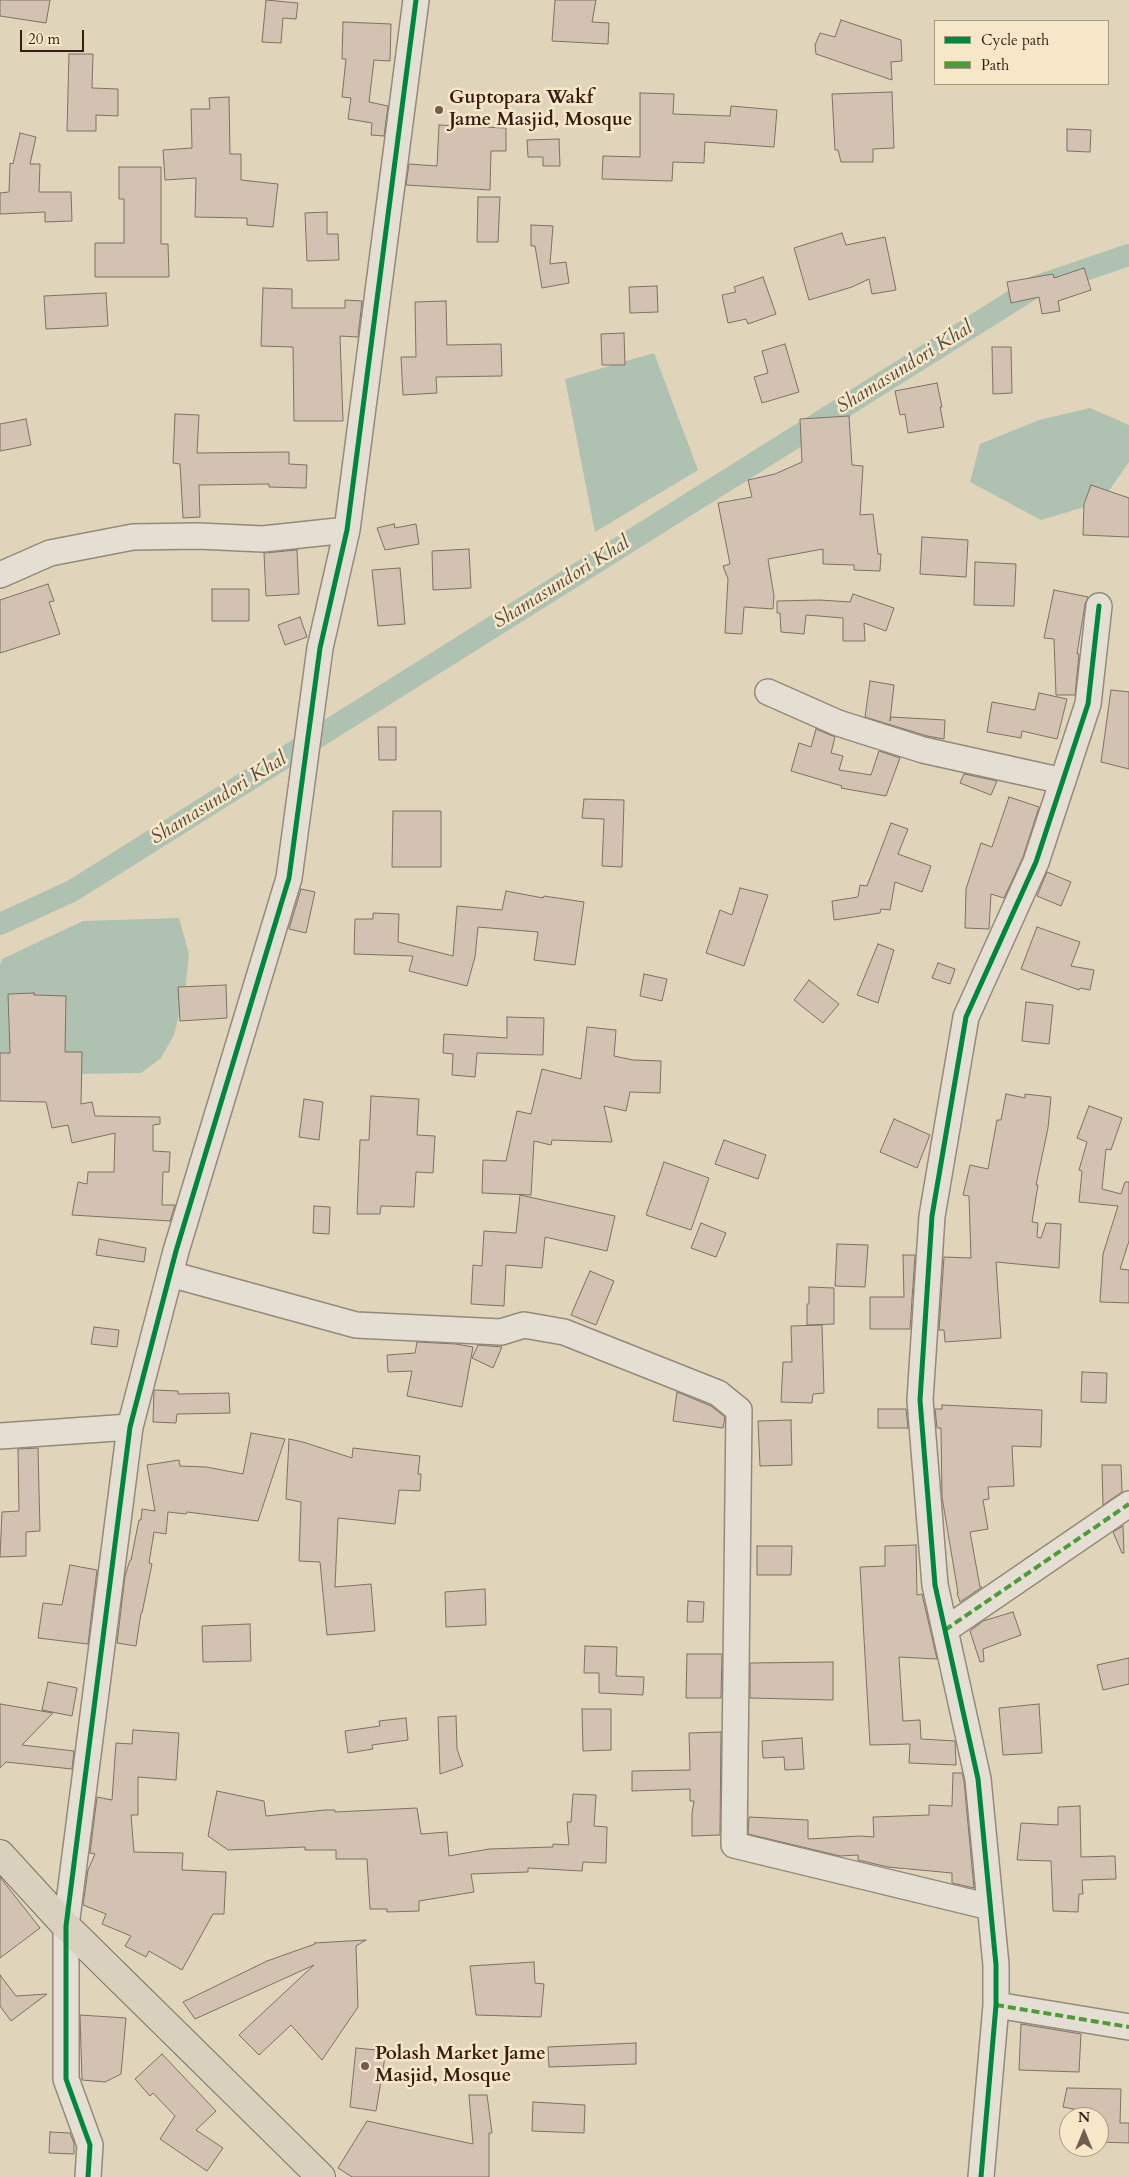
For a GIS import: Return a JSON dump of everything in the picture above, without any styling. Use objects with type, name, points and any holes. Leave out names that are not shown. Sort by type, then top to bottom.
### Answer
[{"type":"main road","points":[[0,1854],[66,1926],[321,2177]]},
{"type":"street","points":[[88,2177],[90,2145],[66,2079],[66,1926],[130,1427],[170,1274],[289,878],[320,648],[347,530],[416,0]]},
{"type":"street","points":[[0,575],[50,553],[133,537],[198,536],[264,539],[347,530]]},
{"type":"street","points":[[981,2177],[996,2005],[996,1965],[978,1778],[935,1585],[920,1400],[932,1216],[966,1017],[1036,862],[1088,704],[1099,606]]},
{"type":"street","points":[[768,692],[838,723],[924,750],[1063,781]]},
{"type":"street","points":[[170,1274],[356,1325],[501,1332],[524,1325],[564,1332],[718,1393],[739,1410],[734,1845],[990,1907]]},
{"type":"street","points":[[0,1436],[130,1427]]},
{"type":"street","points":[[945,1630],[1129,1504]]},
{"type":"street","points":[[996,2005],[1129,2027]]},
{"type":"shaded area","points":[[654,353],[698,470],[595,532],[565,379]]},
{"type":"shaded area","points":[[1090,408],[1129,425],[1129,462],[1101,502],[1041,520],[970,482],[980,444],[1039,420]]},
{"type":"shaded area","points":[[179,918],[189,954],[185,992],[174,1035],[161,1058],[141,1073],[0,1073],[0,965],[2,959],[83,921]]},
{"type":"building","points":[[0,0],[50,0],[46,23],[0,16]]},
{"type":"building","points":[[266,0],[298,3],[296,19],[283,18],[281,43],[262,42]]},
{"type":"building","points":[[555,0],[596,0],[592,22],[609,23],[608,44],[552,41]]},
{"type":"building","points":[[841,20],[901,40],[902,61],[891,62],[892,80],[816,54],[815,45],[820,33],[835,37]]},
{"type":"building","points":[[343,22],[391,24],[390,61],[374,60],[369,102],[388,106],[384,136],[371,135],[372,123],[348,119],[351,98],[342,97],[346,59],[342,59]]},
{"type":"building","points":[[69,54],[93,54],[92,88],[118,89],[118,116],[96,115],[96,131],[67,131]]},
{"type":"building","points":[[892,92],[894,148],[873,149],[873,162],[841,162],[838,150],[835,150],[832,94]]},
{"type":"building","points":[[640,93],[674,94],[673,114],[730,116],[731,106],[777,110],[774,147],[705,142],[704,163],[673,162],[672,181],[602,179],[603,156],[640,157]]},
{"type":"building","points":[[229,97],[230,154],[241,154],[241,180],[278,184],[273,227],[247,225],[247,218],[195,217],[196,178],[165,180],[163,150],[192,148],[191,109],[210,109],[209,98]]},
{"type":"building","points":[[439,125],[506,128],[506,151],[491,151],[490,190],[406,185],[409,164],[437,166]]},
{"type":"building","points":[[1067,129],[1091,130],[1090,152],[1067,151]]},
{"type":"building","points":[[20,133],[36,137],[30,164],[40,164],[39,192],[71,192],[72,221],[45,222],[45,212],[0,214],[0,193],[9,192],[10,163],[13,164]]},
{"type":"building","points":[[559,139],[560,166],[543,166],[543,157],[528,157],[527,140]]},
{"type":"building","points":[[119,167],[161,167],[161,244],[168,244],[169,277],[95,277],[95,243],[124,243],[124,199],[119,199]]},
{"type":"building","points":[[478,197],[500,197],[498,242],[477,242]]},
{"type":"building","points":[[327,212],[327,234],[338,234],[339,260],[307,261],[305,213]]},
{"type":"building","points":[[531,225],[553,226],[550,264],[566,262],[569,283],[542,288],[535,246],[531,246]]},
{"type":"building","points":[[842,233],[846,245],[885,237],[896,290],[872,294],[869,279],[852,287],[809,300],[794,248]]},
{"type":"building","points":[[1084,268],[1091,290],[1058,301],[1060,311],[1042,314],[1039,297],[1011,303],[1007,282],[1053,274],[1054,278]]},
{"type":"building","points":[[763,277],[776,314],[748,324],[746,319],[728,323],[722,295],[736,292],[734,287]]},
{"type":"building","points":[[657,286],[658,312],[630,313],[629,287]]},
{"type":"building","points":[[263,288],[292,289],[292,308],[345,308],[345,300],[362,301],[358,337],[340,336],[343,421],[294,421],[293,347],[261,346]]},
{"type":"building","points":[[106,293],[108,326],[46,329],[44,296]]},
{"type":"building","points":[[446,301],[447,345],[501,344],[502,376],[436,377],[437,393],[403,395],[401,357],[416,357],[415,302]]},
{"type":"building","points":[[624,333],[625,365],[602,365],[601,334]]},
{"type":"building","points":[[785,344],[799,392],[762,403],[754,377],[768,373],[762,351]]},
{"type":"building","points":[[992,347],[1011,347],[1012,393],[993,394]]},
{"type":"building","points":[[937,383],[944,427],[908,433],[905,414],[900,415],[895,391]]},
{"type":"building","points":[[175,414],[199,415],[197,453],[289,452],[289,464],[307,465],[306,488],[269,487],[269,484],[199,485],[200,517],[183,518],[180,464],[173,463]]},
{"type":"building","points":[[849,416],[852,465],[863,466],[860,515],[873,514],[878,554],[881,554],[880,571],[854,570],[854,565],[823,564],[823,549],[768,559],[774,596],[773,609],[744,607],[742,634],[725,633],[728,579],[723,566],[730,564],[718,503],[752,497],[748,480],[775,474],[802,462],[800,419]]},
{"type":"building","points":[[26,419],[31,445],[0,451],[0,424]]},
{"type":"building","points":[[1091,485],[1129,498],[1129,537],[1083,535],[1084,504]]},
{"type":"building","points":[[394,524],[395,528],[416,524],[419,544],[385,550],[377,528]]},
{"type":"building","points":[[922,537],[968,540],[966,577],[920,574]]},
{"type":"building","points":[[469,549],[471,588],[433,590],[432,551]]},
{"type":"building","points":[[297,550],[299,594],[266,596],[264,553]]},
{"type":"building","points":[[975,562],[1016,564],[1014,606],[974,605]]},
{"type":"building","points":[[400,568],[405,624],[378,626],[372,570]]},
{"type":"building","points":[[48,584],[54,601],[49,602],[60,634],[0,653],[0,600]]},
{"type":"building","points":[[212,589],[249,589],[249,621],[212,621]]},
{"type":"building","points":[[1054,590],[1088,597],[1085,604],[1077,654],[1079,654],[1075,695],[1056,695],[1054,639],[1044,638]]},
{"type":"building","points":[[853,594],[894,608],[886,631],[864,623],[865,641],[843,641],[843,618],[806,615],[804,634],[781,632],[780,613],[777,613],[777,601],[820,600],[850,602]]},
{"type":"building","points":[[300,617],[307,637],[285,645],[278,625]]},
{"type":"building","points":[[870,681],[894,685],[890,721],[891,717],[945,720],[944,739],[927,736],[865,717]]},
{"type":"building","points":[[1111,690],[1129,692],[1129,769],[1101,762]]},
{"type":"building","points":[[1039,693],[1067,699],[1057,739],[1022,731],[1021,738],[987,732],[992,702],[1035,710]]},
{"type":"building","points":[[378,727],[396,727],[396,760],[379,760]]},
{"type":"building","points":[[816,729],[835,737],[831,753],[843,756],[839,770],[871,775],[879,751],[900,758],[886,796],[841,788],[842,786],[791,771],[799,743],[811,747]]},
{"type":"building","points":[[964,774],[997,781],[991,795],[960,783]]},
{"type":"building","points":[[1009,797],[1039,807],[1023,857],[1004,898],[991,894],[989,929],[965,928],[966,889],[981,843],[992,847]]},
{"type":"building","points":[[584,799],[624,800],[622,867],[602,866],[604,819],[582,818]]},
{"type":"building","points":[[393,811],[441,811],[441,867],[392,867]]},
{"type":"building","points":[[891,823],[908,829],[898,854],[931,866],[922,892],[895,882],[890,910],[881,909],[880,913],[834,920],[832,901],[858,897],[860,885],[867,886]]},
{"type":"building","points":[[1047,872],[1071,882],[1061,906],[1037,896]]},
{"type":"building","points":[[740,888],[768,895],[744,966],[706,953],[720,910],[732,915]]},
{"type":"building","points":[[301,889],[315,892],[306,933],[289,929]]},
{"type":"building","points":[[506,891],[543,898],[544,896],[584,902],[575,965],[534,960],[538,932],[478,927],[475,957],[467,986],[409,971],[413,956],[354,954],[355,919],[373,919],[373,913],[399,914],[398,942],[453,956],[457,906],[502,910]]},
{"type":"building","points":[[1037,927],[1080,942],[1071,966],[1094,970],[1090,990],[1080,988],[1079,990],[1021,969]]},
{"type":"building","points":[[878,944],[894,950],[878,1003],[857,995]]},
{"type":"building","points":[[938,963],[955,969],[950,984],[932,978]]},
{"type":"building","points":[[644,974],[667,979],[662,1001],[640,996]]},
{"type":"building","points":[[809,980],[839,1004],[823,1023],[794,1000]]},
{"type":"building","points":[[226,985],[227,1018],[180,1021],[178,987]]},
{"type":"building","points":[[34,993],[34,995],[66,996],[65,1052],[82,1052],[81,1104],[92,1102],[95,1116],[160,1117],[160,1124],[153,1125],[153,1151],[170,1152],[169,1172],[163,1172],[162,1205],[175,1205],[170,1221],[72,1215],[78,1182],[87,1184],[88,1172],[114,1172],[115,1133],[72,1143],[68,1125],[52,1128],[46,1102],[0,1101],[0,1053],[10,1053],[8,994]]},
{"type":"building","points":[[1026,1002],[1053,1005],[1049,1044],[1022,1041]]},
{"type":"building","points":[[507,1017],[544,1018],[543,1055],[477,1053],[475,1077],[452,1075],[453,1054],[443,1053],[444,1034],[507,1038]]},
{"type":"building","points":[[587,1027],[616,1030],[614,1056],[633,1060],[661,1061],[660,1093],[630,1092],[626,1111],[604,1106],[612,1142],[552,1140],[551,1145],[534,1141],[531,1195],[482,1193],[483,1160],[506,1161],[517,1111],[531,1114],[542,1069],[581,1079]]},
{"type":"building","points":[[1006,1094],[1025,1098],[1025,1094],[1051,1097],[1048,1128],[1036,1185],[1038,1185],[1032,1222],[1038,1223],[1037,1237],[1041,1238],[1046,1223],[1061,1224],[1059,1268],[996,1262],[1001,1338],[945,1342],[944,1330],[939,1330],[944,1257],[971,1258],[969,1196],[963,1195],[970,1165],[988,1169],[997,1120],[1001,1120]]},
{"type":"building","points":[[371,1096],[419,1099],[417,1135],[435,1136],[433,1173],[416,1172],[414,1207],[381,1206],[380,1214],[357,1214],[360,1140],[369,1140]]},
{"type":"building","points":[[304,1099],[323,1102],[319,1140],[299,1137]]},
{"type":"building","points":[[1089,1106],[1122,1118],[1111,1150],[1106,1149],[1102,1189],[1121,1194],[1125,1182],[1129,1182],[1129,1241],[1120,1269],[1129,1270],[1129,1303],[1100,1302],[1103,1254],[1118,1206],[1079,1202],[1082,1171],[1079,1170],[1087,1142],[1077,1138]]},
{"type":"building","points":[[894,1119],[930,1135],[917,1168],[880,1152]]},
{"type":"building","points":[[724,1140],[766,1155],[758,1179],[715,1164]]},
{"type":"building","points":[[664,1162],[709,1178],[691,1230],[646,1215]]},
{"type":"building","points":[[520,1195],[615,1216],[607,1251],[545,1237],[542,1268],[506,1265],[504,1306],[471,1304],[473,1265],[482,1266],[484,1231],[516,1233]]},
{"type":"building","points":[[314,1206],[330,1207],[329,1234],[313,1233]]},
{"type":"building","points":[[701,1223],[726,1233],[716,1257],[691,1248]]},
{"type":"building","points":[[99,1239],[146,1248],[144,1262],[96,1255]]},
{"type":"building","points":[[837,1244],[868,1245],[865,1287],[835,1286]]},
{"type":"building","points":[[903,1255],[915,1255],[910,1329],[870,1329],[870,1297],[904,1297]]},
{"type":"building","points":[[590,1271],[614,1281],[596,1325],[571,1315]]},
{"type":"building","points":[[809,1287],[834,1288],[834,1324],[807,1325]]},
{"type":"building","points":[[822,1325],[824,1393],[813,1394],[812,1403],[781,1402],[783,1362],[792,1362],[791,1326]]},
{"type":"building","points":[[94,1327],[119,1330],[117,1347],[91,1344]]},
{"type":"building","points":[[417,1342],[473,1347],[462,1407],[407,1396],[412,1371],[388,1372],[387,1355],[415,1353]]},
{"type":"building","points":[[478,1345],[502,1347],[493,1368],[472,1358]]},
{"type":"building","points":[[1082,1372],[1107,1373],[1106,1403],[1081,1402]]},
{"type":"building","points":[[154,1390],[178,1391],[178,1394],[229,1393],[230,1413],[177,1414],[176,1423],[153,1422]]},
{"type":"building","points":[[677,1392],[711,1406],[725,1417],[723,1428],[673,1421]]},
{"type":"building","points":[[942,1405],[1042,1410],[1041,1447],[1012,1446],[1014,1486],[988,1487],[989,1499],[983,1500],[988,1529],[970,1532],[980,1587],[982,1587],[960,1602],[942,1497],[941,1428],[937,1428],[935,1409],[942,1409]]},
{"type":"building","points":[[878,1409],[906,1409],[908,1428],[878,1428]]},
{"type":"building","points":[[791,1420],[792,1465],[760,1466],[758,1421]]},
{"type":"building","points":[[251,1433],[285,1439],[258,1521],[187,1512],[186,1514],[168,1512],[166,1534],[154,1532],[149,1563],[152,1564],[136,1646],[117,1643],[125,1576],[131,1560],[142,1509],[155,1511],[147,1465],[179,1460],[180,1466],[206,1467],[243,1474]]},
{"type":"building","points":[[289,1439],[352,1458],[353,1448],[420,1456],[418,1474],[421,1474],[420,1491],[399,1490],[395,1524],[338,1518],[335,1587],[371,1584],[375,1631],[327,1635],[320,1562],[299,1561],[301,1502],[286,1499]]},
{"type":"building","points":[[38,1448],[40,1531],[26,1532],[26,1556],[0,1557],[2,1512],[19,1511],[18,1449]]},
{"type":"building","points":[[1102,1465],[1121,1465],[1122,1492],[1103,1505]]},
{"type":"building","points":[[1123,1526],[1124,1553],[1122,1553],[1113,1532]]},
{"type":"building","points":[[916,1545],[917,1595],[922,1594],[937,1659],[899,1657],[903,1721],[920,1720],[921,1739],[955,1741],[956,1765],[909,1763],[910,1744],[870,1745],[860,1567],[885,1566],[885,1546]]},
{"type":"building","points":[[757,1546],[792,1546],[791,1575],[757,1575]]},
{"type":"building","points":[[70,1565],[97,1570],[88,1644],[38,1638],[43,1603],[62,1605]]},
{"type":"building","points":[[485,1589],[486,1625],[446,1627],[445,1592]]},
{"type":"building","points":[[688,1601],[704,1602],[703,1622],[687,1622]]},
{"type":"building","points":[[1013,1612],[1021,1635],[983,1649],[984,1661],[980,1662],[970,1631],[983,1621]]},
{"type":"building","points":[[250,1624],[251,1661],[203,1662],[202,1626]]},
{"type":"building","points":[[585,1646],[617,1647],[616,1676],[644,1677],[643,1695],[599,1693],[599,1673],[584,1673]]},
{"type":"building","points":[[687,1654],[722,1654],[721,1698],[686,1698]]},
{"type":"building","points":[[1129,1658],[1129,1684],[1103,1690],[1097,1665]]},
{"type":"building","points":[[833,1662],[833,1700],[750,1698],[750,1663]]},
{"type":"building","points":[[48,1682],[77,1688],[72,1716],[42,1710]]},
{"type":"building","points":[[0,1704],[53,1713],[22,1745],[74,1751],[72,1769],[6,1762],[0,1768]]},
{"type":"building","points":[[1039,1704],[1042,1753],[1003,1755],[999,1708]]},
{"type":"building","points":[[582,1709],[611,1709],[611,1750],[583,1751]]},
{"type":"building","points":[[456,1716],[457,1749],[463,1766],[440,1774],[438,1717]]},
{"type":"building","points":[[406,1718],[408,1740],[372,1745],[373,1749],[348,1753],[345,1731],[380,1726],[379,1721]]},
{"type":"building","points":[[133,1730],[179,1733],[176,1780],[138,1777],[138,1815],[131,1815],[134,1852],[183,1853],[182,1870],[226,1872],[224,1914],[213,1914],[182,1970],[149,1951],[146,1957],[125,1946],[131,1936],[102,1924],[106,1914],[83,1905],[88,1870],[95,1854],[90,1853],[97,1797],[112,1800],[116,1743],[132,1744]]},
{"type":"building","points":[[721,1732],[720,1835],[692,1836],[694,1801],[690,1801],[690,1789],[632,1791],[632,1771],[690,1770],[689,1733]]},
{"type":"building","points":[[802,1738],[804,1769],[785,1770],[784,1757],[763,1758],[762,1741]]},
{"type":"building","points":[[953,1773],[962,1773],[964,1781],[974,1888],[952,1883],[952,1873],[888,1867],[858,1860],[858,1855],[840,1856],[748,1834],[749,1817],[808,1820],[808,1839],[874,1837],[873,1817],[929,1815],[929,1805],[952,1806]]},
{"type":"building","points":[[217,1791],[264,1801],[266,1816],[325,1810],[335,1810],[335,1812],[417,1808],[421,1834],[447,1832],[449,1856],[489,1849],[553,1847],[553,1844],[569,1845],[567,1822],[571,1822],[573,1794],[596,1795],[594,1826],[607,1827],[606,1863],[583,1862],[582,1871],[528,1868],[528,1872],[471,1874],[474,1892],[419,1901],[419,1911],[387,1912],[387,1909],[370,1909],[367,1859],[336,1859],[336,1850],[305,1850],[305,1847],[228,1850],[208,1836]]},
{"type":"building","points":[[1080,1806],[1081,1857],[1115,1856],[1116,1879],[1082,1880],[1083,1894],[1079,1894],[1078,1912],[1053,1911],[1051,1861],[1017,1860],[1021,1823],[1058,1825],[1058,1807]]},
{"type":"building","points":[[0,1877],[40,1928],[0,1958]]},
{"type":"building","points":[[366,1940],[356,1946],[358,2007],[322,2060],[291,2025],[259,2055],[239,2035],[314,1965],[195,2019],[183,2002],[267,1961],[314,1943]]},
{"type":"building","points":[[534,1962],[535,1983],[544,1984],[541,2017],[476,2015],[470,1966]]},
{"type":"building","points":[[0,1975],[16,1996],[47,1994],[11,2021],[0,2006]]},
{"type":"building","points":[[80,2015],[126,2018],[121,2074],[105,2082],[82,2080]]},
{"type":"building","points":[[1021,2024],[1081,2034],[1079,2072],[1019,2070]]},
{"type":"building","points":[[636,2043],[636,2064],[549,2067],[548,2047]]},
{"type":"building","points":[[356,2048],[386,2051],[376,2111],[350,2107]]},
{"type":"building","points":[[162,2054],[216,2111],[196,2130],[223,2148],[207,2171],[160,2139],[175,2116],[153,2093],[150,2096],[135,2079]]},
{"type":"building","points":[[1067,2088],[1121,2089],[1120,2123],[1129,2123],[1129,2143],[1109,2142],[1109,2107],[1063,2107]]},
{"type":"building","points":[[469,2095],[487,2095],[492,2133],[489,2133],[489,2177],[352,2177],[338,2168],[367,2121],[473,2144]]},
{"type":"building","points":[[533,2102],[585,2105],[584,2133],[532,2131]]},
{"type":"building","points":[[50,2132],[70,2133],[74,2143],[74,2154],[49,2153]]},
{"type":"waterway","name":"Shamasundori Khal","points":[[0,924],[72,891],[1035,287],[1129,255]]},
{"type":"marked path","points":[[945,1630],[1129,1504]]},
{"type":"marked path","points":[[996,2005],[1129,2027]]},
{"type":"cycle path","points":[[88,2177],[90,2145],[66,2079],[66,1926],[130,1427],[176,1251],[289,878],[320,648],[347,530],[416,0]]},
{"type":"cycle path","points":[[981,2177],[996,2005],[996,1965],[978,1779],[935,1585],[920,1400],[932,1216],[966,1017],[1036,862],[1088,704],[1099,606]]},
{"type":"place","name":"Guptopara Wakf Jame Masjid, Mosque","points":[[439,110]]},
{"type":"place","name":"Polash Market Jame Masjid, Mosque","points":[[365,2066]]}]
